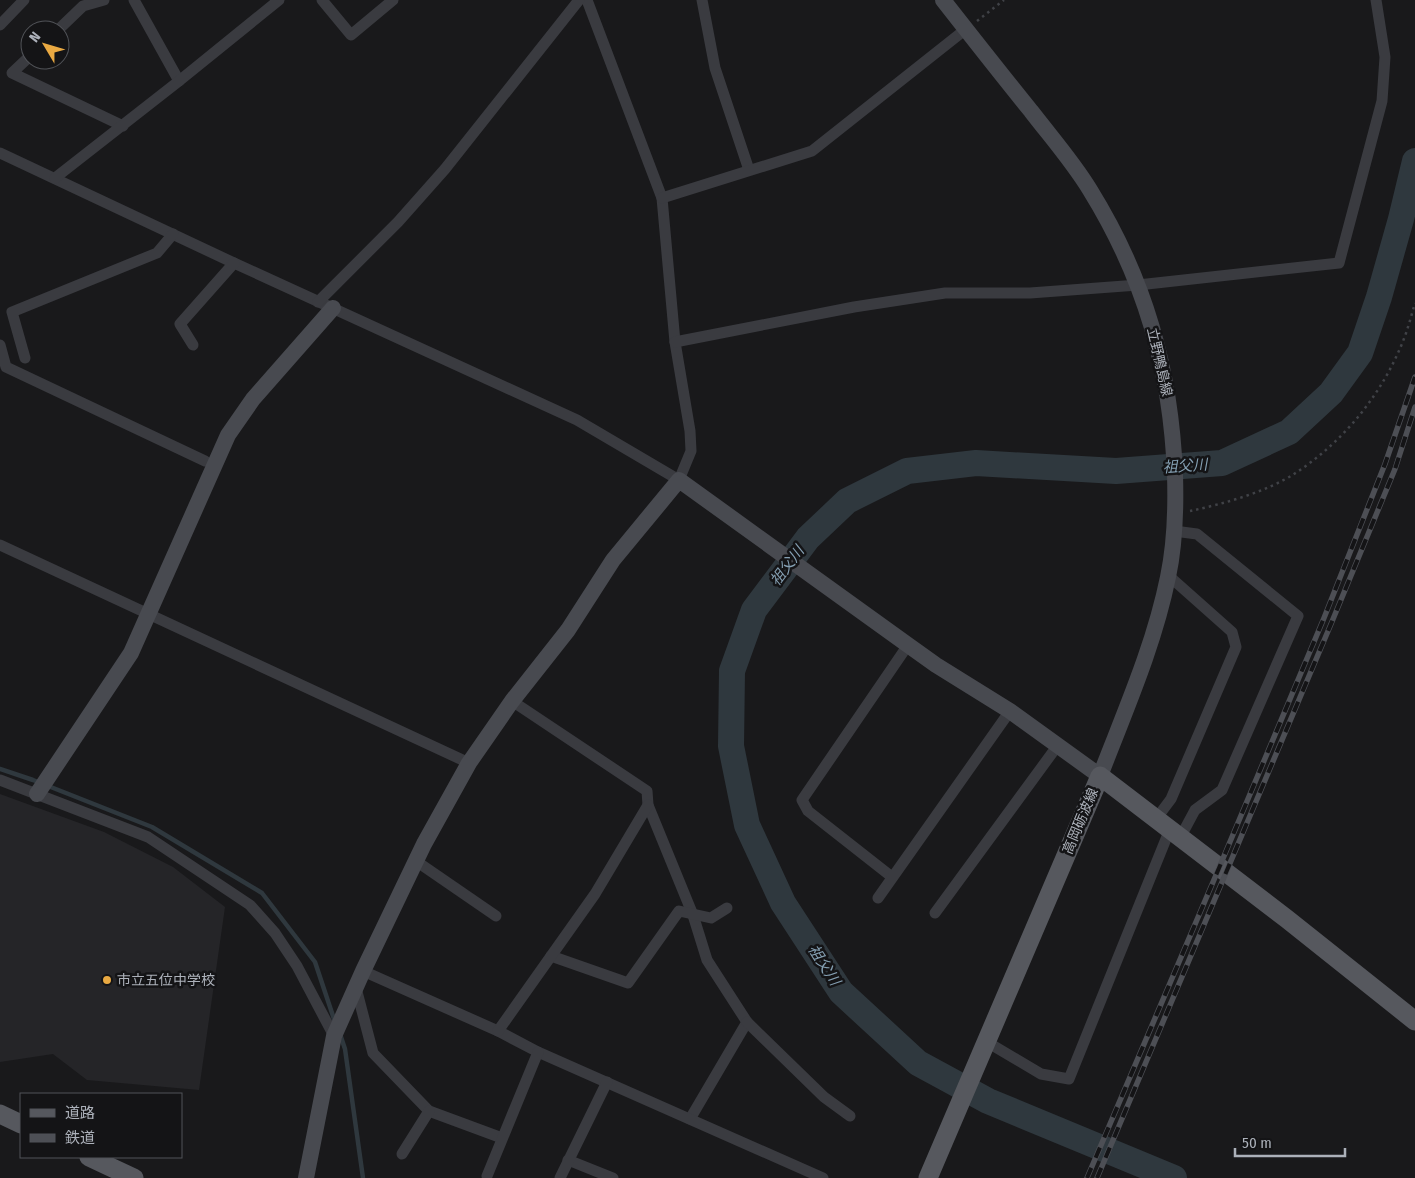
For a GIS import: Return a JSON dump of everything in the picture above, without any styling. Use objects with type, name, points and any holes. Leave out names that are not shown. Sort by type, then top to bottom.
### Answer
[{"type":"main road","name":"高岡砺波線","points":[[928,1178],[1100,776],[1287,919],[1415,1021]]},
{"type":"main road","points":[[0,1114],[20,1124]]},
{"type":"main road","points":[[91,1158],[134,1178]]},
{"type":"street","points":[[0,25],[24,0]]},
{"type":"street","points":[[69,20],[84,6],[104,0]]},
{"type":"street","points":[[134,0],[179,81]]},
{"type":"street","points":[[55,178],[123,126],[279,0]]},
{"type":"street","points":[[322,0],[351,35],[394,0]]},
{"type":"street","points":[[37,794],[131,653],[150,614],[228,435],[253,399],[326,305],[445,168],[579,0]]},
{"type":"street","points":[[306,1178],[334,1036],[416,861],[469,764],[512,701],[568,630],[612,560],[679,480],[691,450],[690,431],[674,342],[662,198],[587,0]]},
{"type":"street","points":[[702,0],[715,68],[749,170]]},
{"type":"street","name":"立野鴨島線","points":[[943,0],[1060,148],[1089,189],[1118,240],[1138,285],[1152,325],[1166,382],[1173,439],[1176,511],[1169,576],[1143,666],[1100,776]]},
{"type":"street","points":[[674,342],[854,306],[945,293],[1030,293],[1138,285],[1339,263],[1382,101],[1385,57],[1376,0]]},
{"type":"street","points":[[662,198],[812,151],[966,30]]},
{"type":"street","points":[[20,65],[12,73],[123,126]]},
{"type":"street","points":[[0,153],[234,263],[577,420],[679,480],[936,665],[1010,711],[1100,776]]},
{"type":"street","points":[[25,358],[12,312],[157,253],[173,234]]},
{"type":"street","points":[[193,345],[180,324],[234,263]]},
{"type":"street","points":[[0,345],[6,367],[205,461]]},
{"type":"street","points":[[1169,829],[1222,790],[1298,616],[1197,534],[1174,530]]},
{"type":"street","points":[[0,545],[469,764]]},
{"type":"street","points":[[987,1042],[1041,1074],[1069,1079],[1169,829],[1171,799],[1236,647],[1232,632],[1169,576]]},
{"type":"street","points":[[892,877],[808,811],[802,800],[908,645]]},
{"type":"street","points":[[512,701],[647,791],[648,804],[694,915],[707,960],[747,1022],[824,1097],[850,1116]]},
{"type":"street","points":[[878,898],[1010,711]]},
{"type":"street","points":[[935,913],[1058,745]]},
{"type":"street","points":[[0,780],[148,838],[250,905],[275,933],[297,966],[334,1036]]},
{"type":"street","points":[[498,1031],[596,894],[648,804]]},
{"type":"street","points":[[416,861],[496,916]]},
{"type":"street","points":[[551,956],[628,984],[679,911],[711,918],[728,908]]},
{"type":"street","points":[[363,971],[498,1031],[538,1052],[823,1178]]},
{"type":"street","points":[[356,988],[373,1053],[429,1111],[502,1138]]},
{"type":"street","points":[[690,1119],[747,1022]]},
{"type":"street","points":[[487,1176],[538,1052]]},
{"type":"street","points":[[560,1178],[607,1082]]},
{"type":"street","points":[[402,1154],[429,1111]]},
{"type":"street","points":[[568,1160],[613,1178]]},
{"type":"path","points":[[966,30],[1004,0]]},
{"type":"path","points":[[1176,511],[1204,508],[1264,489],[1293,475],[1331,447],[1364,411],[1389,370],[1405,336],[1415,302]]},
{"type":"shaded area","name":"市立五位中学校","points":[[0,794],[104,832],[173,867],[225,907],[199,1090],[87,1080],[53,1054],[0,1062]]},
{"type":"waterway","name":"祖父川","points":[[1174,1178],[988,1101],[918,1063],[841,992],[783,903],[747,825],[731,746],[732,671],[754,610],[808,538],[847,501],[907,471],[976,463],[1116,471],[1222,463],[1289,432],[1331,393],[1360,353],[1379,297],[1415,161]]},
{"type":"waterway","points":[[0,769],[152,827],[262,893],[315,962],[335,1022]]},
{"type":"waterway","points":[[340,1034],[345,1049],[363,1178]]},
{"type":"railway","points":[[1087,1178],[1324,618],[1385,464],[1415,377]]},
{"type":"railway","points":[[1097,1178],[1395,469],[1415,407]]},
{"type":"place","name":"市立五位中学校","points":[[107,980]]}]
